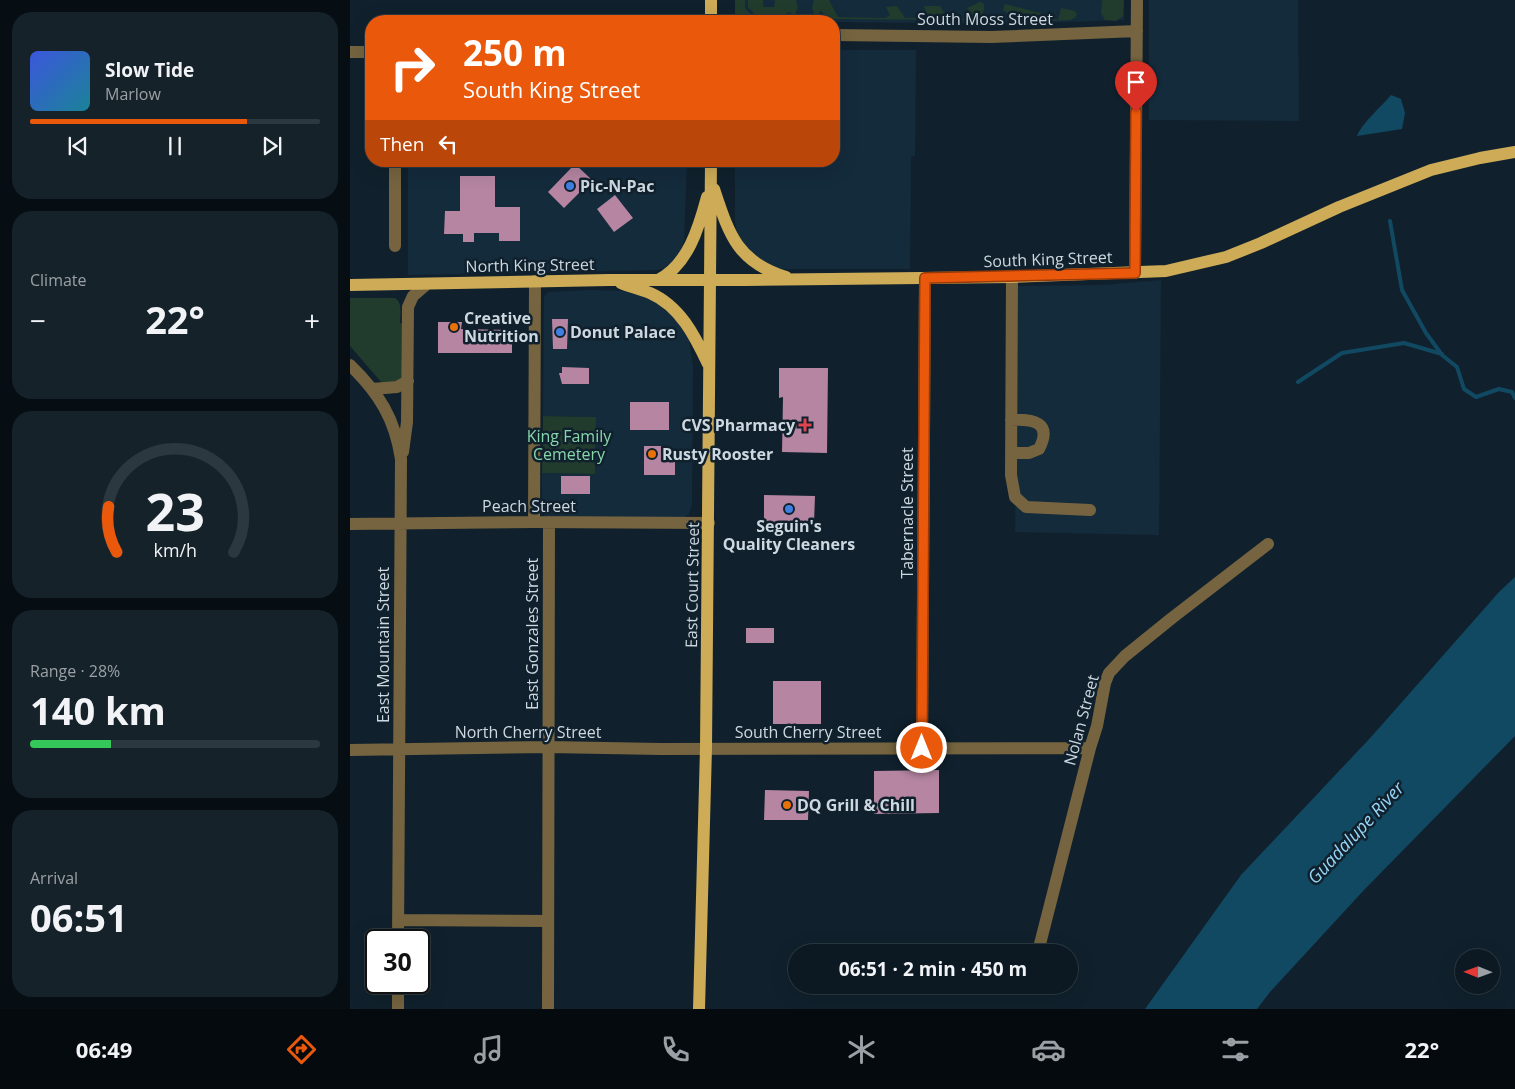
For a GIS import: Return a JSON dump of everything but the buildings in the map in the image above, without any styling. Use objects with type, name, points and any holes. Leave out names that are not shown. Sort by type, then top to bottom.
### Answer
[{"type":"main road","points":[[711,0],[711,15]]},
{"type":"main road","name":"South King Street","points":[[711,280],[1012,277],[1166,271],[1226,257],[1339,207],[1431,170],[1515,152]]},
{"type":"main road","name":"East Court Street","points":[[699,1009],[706,748],[711,167]]},
{"type":"main road","points":[[711,180],[733,237],[744,255],[762,267],[797,280]]},
{"type":"main road","points":[[657,280],[668,275],[676,268],[688,248],[697,228],[711,180]]},
{"type":"main road","points":[[609,280],[651,294],[674,309],[693,334],[710,369]]},
{"type":"main road","name":"North King Street","points":[[350,285],[711,280]]},
{"type":"street","points":[[1135,273],[1137,0]]},
{"type":"street","name":"South Moss Street","points":[[840,35],[991,37],[1137,31]]},
{"type":"street","points":[[350,52],[365,52]]},
{"type":"street","points":[[395,246],[396,167]]},
{"type":"street","points":[[1012,277],[1010,453],[1015,497],[1026,507],[1090,510]]},
{"type":"street","name":"Tabernacle Street","points":[[922,748],[925,278]]},
{"type":"street","points":[[534,522],[535,282]]},
{"type":"street","points":[[401,459],[407,422],[408,307],[413,296],[427,284]]},
{"type":"street","name":"East Mountain Street","points":[[350,365],[372,389],[395,430],[401,459],[398,929]]},
{"type":"street","points":[[372,389],[397,387],[408,381]]},
{"type":"street","points":[[1010,453],[1029,452],[1039,449],[1043,441],[1044,431],[1038,422],[1027,419],[1011,420]]},
{"type":"street","name":"East Gonzales Street","points":[[548,1009],[549,522]]},
{"type":"street","name":"Peach Street","points":[[350,524],[709,523]]},
{"type":"street","name":"Nolan Street","points":[[1040,944],[1097,726],[1105,683],[1110,673],[1125,656],[1268,544]]},
{"type":"street","name":"North Cherry Street","points":[[350,750],[548,747],[706,748]]},
{"type":"street","name":"South Cherry Street","points":[[706,748],[1090,748]]},
{"type":"street","points":[[398,920],[548,921]]},
{"type":"street","points":[[398,994],[398,1009]]},
{"type":"shaded area","points":[[735,0],[1124,0],[1124,20],[1012,24],[840,22],[840,15],[735,15]]},
{"type":"shaded area","points":[[1149,0],[1298,0],[1299,121],[1149,120]]},
{"type":"shaded area","points":[[840,50],[916,50],[915,156],[911,157],[910,269],[774,268],[751,253],[737,234],[735,221],[735,167],[840,167]]},
{"type":"shaded area","points":[[408,167],[687,167],[684,240],[672,263],[662,269],[408,275]]},
{"type":"shaded area","points":[[1161,280],[1159,535],[1015,532],[1018,286],[1103,285]]},
{"type":"shaded area","points":[[623,291],[638,293],[651,298],[672,314],[689,339],[693,367],[692,505],[689,514],[683,518],[546,518],[544,515],[542,509],[542,473],[595,474],[596,431],[595,417],[543,416],[544,297],[548,292]]},
{"type":"green space","points":[[735,0],[745,0],[745,8],[751,15],[735,15]]},
{"type":"green space","points":[[748,0],[763,0],[763,7],[774,7],[775,0],[796,0],[798,7],[795,15],[788,12],[786,15],[755,15],[748,7]]},
{"type":"green space","points":[[814,0],[829,0],[837,15],[825,15],[821,11],[818,14],[814,14],[812,8]]},
{"type":"green space","points":[[1102,0],[1124,0],[1123,16],[1116,21],[1105,20],[1101,13]]},
{"type":"green space","points":[[980,2],[983,3],[983,13],[979,18],[974,15],[965,20],[840,19],[840,17],[885,18],[890,15],[886,7],[897,6],[905,18],[922,18],[927,15],[924,6],[940,6],[948,19],[966,19],[971,15],[967,8]]},
{"type":"green space","points":[[1005,4],[1055,17],[1058,20],[1061,8],[1075,11],[1077,14],[1075,18],[1070,20],[1046,21],[1046,18],[1019,20],[1003,10]]},
{"type":"green space","points":[[350,298],[395,298],[398,300],[400,323],[403,324],[402,378],[397,381],[382,383],[350,346]]},
{"type":"green space","name":"King Family Cemetery","points":[[543,416],[596,417],[595,474],[542,473]]},
{"type":"water","points":[[1391,95],[1401,99],[1405,113],[1402,129],[1357,136],[1367,120]]},
{"type":"water","name":"Guadalupe River","points":[[1515,577],[1515,736],[1364,890],[1270,992],[1257,1009],[1145,1009],[1241,875],[1372,736],[1499,592]]},
{"type":"waterway","points":[[1390,221],[1402,290],[1426,333],[1442,355],[1457,367],[1464,389],[1476,397],[1499,389],[1512,392],[1515,398]]},
{"type":"waterway","points":[[1298,382],[1342,353],[1404,343],[1442,354]]},
{"type":"place","name":"Pic-N-Pac","points":[[570,186]]},
{"type":"place","name":"Creative Nutrition","points":[[454,327]]},
{"type":"place","name":"Donut Palace","points":[[560,332]]},
{"type":"place","name":"CVS Pharmacy","points":[[805,425]]},
{"type":"place","name":"Rusty Rooster","points":[[652,454]]},
{"type":"place","name":"Seguin's Quality Cleaners","points":[[789,509]]},
{"type":"place","name":"DQ Grill & Chill","points":[[787,805]]},
{"type":"route","points":[[922,748],[925,278],[1135,273],[1136,112]]}]
